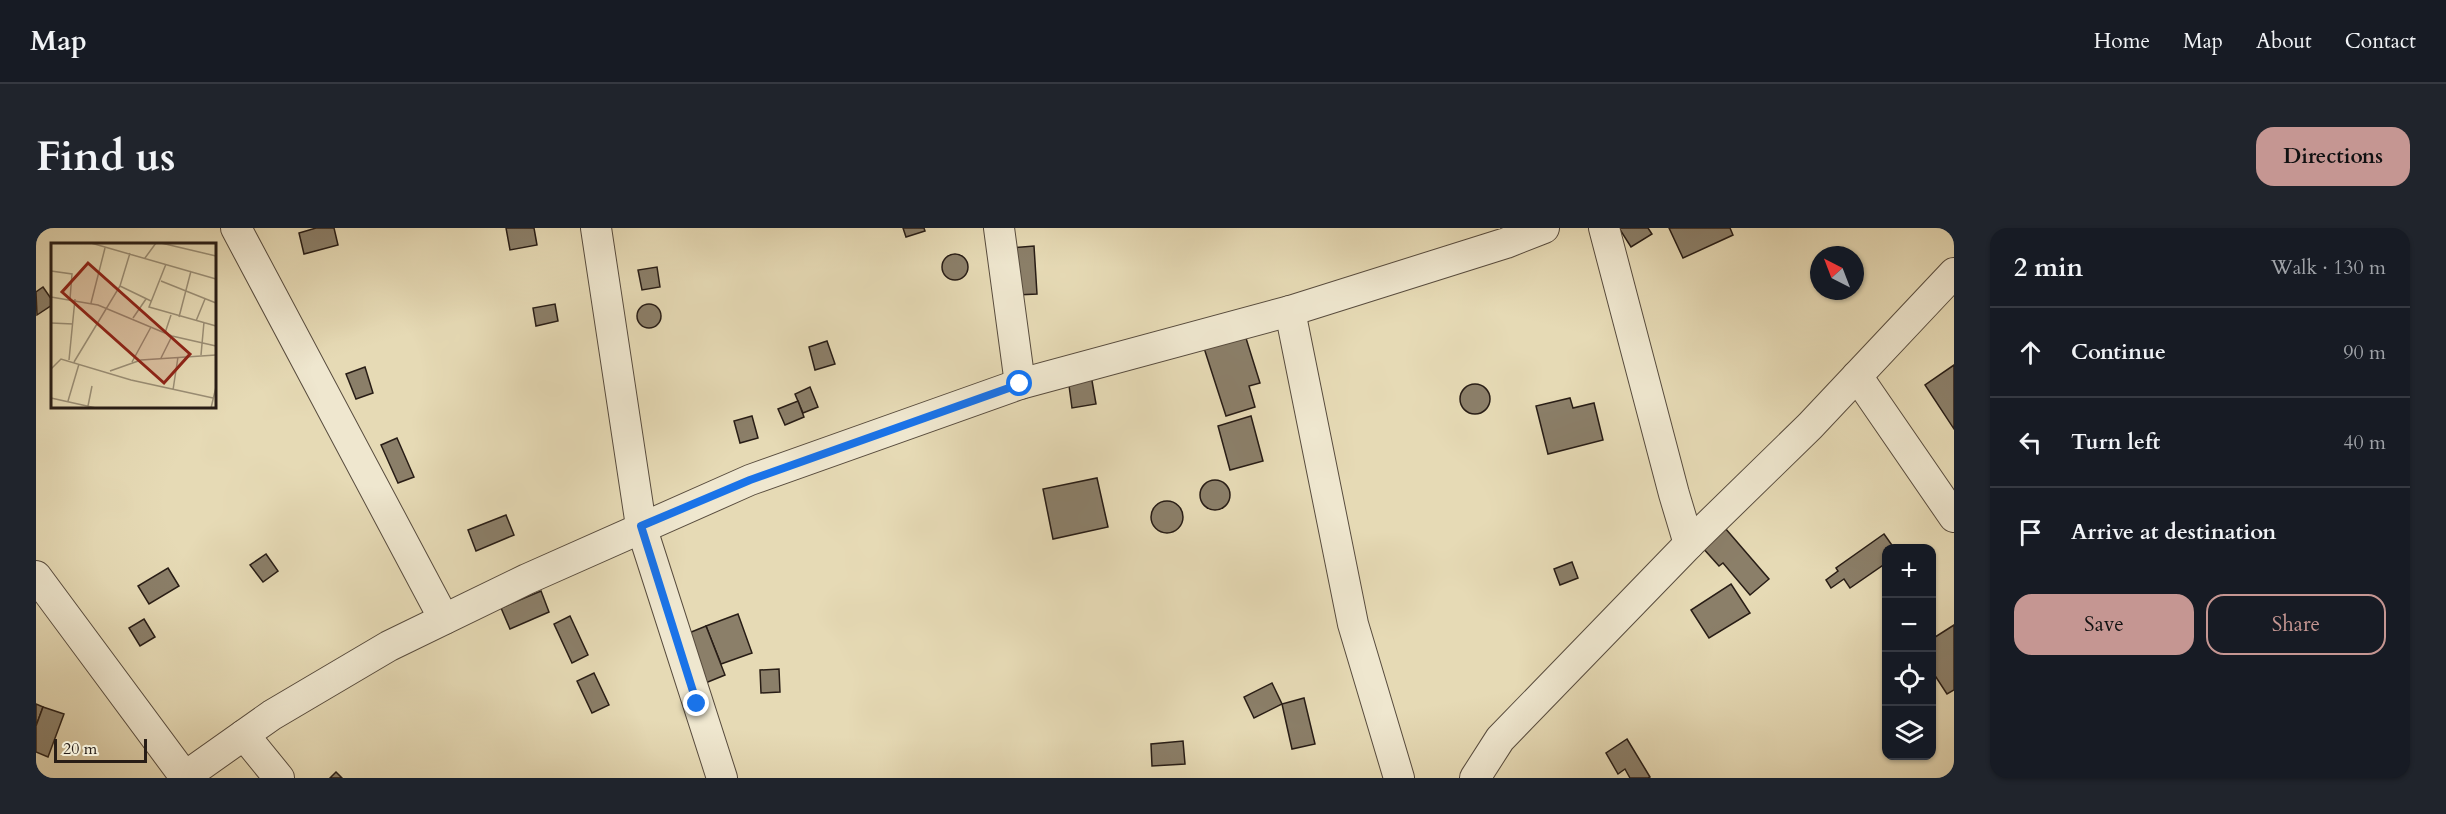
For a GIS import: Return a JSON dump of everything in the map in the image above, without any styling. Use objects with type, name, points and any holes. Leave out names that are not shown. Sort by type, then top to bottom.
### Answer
[{"type":"street","points":[[236,228],[444,619]]},
{"type":"street","points":[[596,228],[641,526],[722,778]]},
{"type":"street","points":[[999,228],[1020,384]]},
{"type":"street","points":[[36,576],[184,777],[272,715],[389,646],[641,526],[750,480],[1020,384],[1290,311],[1502,236],[1544,228]]},
{"type":"street","points":[[1604,228],[1689,544]]},
{"type":"street","points":[[1475,778],[1500,739],[1689,544],[1810,426],[1954,273]]},
{"type":"street","points":[[1290,311],[1353,624],[1399,778]]},
{"type":"street","points":[[1857,376],[1954,517]]},
{"type":"street","points":[[244,735],[279,778]]},
{"type":"building","points":[[316,228],[334,228],[338,245],[304,254],[299,233]]},
{"type":"building","points":[[506,228],[534,228],[537,245],[510,250]]},
{"type":"building","points":[[903,228],[924,228],[925,231],[906,237]]},
{"type":"building","points":[[1619,228],[1648,228],[1652,234],[1631,247]]},
{"type":"building","points":[[1669,228],[1730,228],[1733,235],[1683,258]]},
{"type":"building","points":[[1034,246],[1037,294],[1014,295],[1010,248]]},
{"type":"building","points":[[955,254],[964,258],[968,267],[964,276],[955,280],[946,276],[942,267],[946,258]]},
{"type":"building","points":[[657,267],[660,287],[642,290],[638,270]]},
{"type":"building","points":[[43,287],[51,299],[51,306],[37,315],[36,292]]},
{"type":"building","points":[[555,304],[558,321],[536,326],[533,308]]},
{"type":"building","points":[[649,304],[657,308],[661,316],[657,324],[649,328],[641,324],[637,316],[641,308]]},
{"type":"building","points":[[1245,335],[1260,383],[1249,386],[1255,407],[1226,416],[1204,348]]},
{"type":"building","points":[[827,341],[835,364],[815,370],[809,347]]},
{"type":"building","points":[[1954,365],[1954,429],[1925,385]]},
{"type":"building","points":[[365,367],[373,393],[356,399],[346,374]]},
{"type":"building","points":[[1091,375],[1096,404],[1072,408],[1068,378]]},
{"type":"building","points":[[1475,384],[1486,388],[1490,399],[1486,410],[1475,414],[1464,410],[1460,399],[1464,388]]},
{"type":"building","points":[[810,387],[818,407],[803,413],[795,394]]},
{"type":"building","points":[[1570,398],[1573,408],[1594,403],[1603,440],[1548,454],[1536,406]]},
{"type":"building","points":[[798,401],[804,417],[785,425],[778,409]]},
{"type":"building","points":[[752,416],[758,438],[740,443],[734,421]]},
{"type":"building","points":[[1251,416],[1263,461],[1230,470],[1218,426]]},
{"type":"building","points":[[397,438],[414,477],[398,483],[381,445]]},
{"type":"building","points":[[1097,478],[1108,527],[1053,539],[1043,489]]},
{"type":"building","points":[[1215,480],[1226,484],[1230,495],[1226,506],[1215,510],[1204,506],[1200,495],[1204,484]]},
{"type":"building","points":[[1167,501],[1179,505],[1183,517],[1179,529],[1167,533],[1155,529],[1151,517],[1155,505]]},
{"type":"building","points":[[506,515],[514,535],[476,551],[468,530]]},
{"type":"building","points":[[1725,528],[1769,579],[1750,595],[1723,563],[1719,566],[1702,547]]},
{"type":"building","points":[[1884,534],[1891,544],[1882,544],[1882,566],[1850,588],[1844,579],[1831,588],[1826,580],[1838,571],[1836,568]]},
{"type":"building","points":[[266,554],[278,571],[263,582],[250,565]]},
{"type":"building","points":[[1572,562],[1578,578],[1560,585],[1554,569]]},
{"type":"building","points":[[168,568],[179,586],[149,604],[138,586]]},
{"type":"building","points":[[1731,584],[1750,613],[1709,638],[1691,610]]},
{"type":"building","points":[[541,591],[549,612],[510,629],[501,608]]},
{"type":"building","points":[[738,614],[752,653],[721,664],[706,626]]},
{"type":"building","points":[[570,616],[588,655],[572,663],[554,624]]},
{"type":"building","points":[[144,619],[155,637],[140,646],[129,628]]},
{"type":"building","points":[[1954,625],[1954,690],[1947,694],[1936,677],[1936,636]]},
{"type":"building","points":[[706,626],[725,675],[703,684],[684,635]]},
{"type":"building","points":[[779,669],[780,692],[761,693],[760,670]]},
{"type":"building","points":[[594,673],[609,705],[592,713],[577,681]]},
{"type":"building","points":[[1272,683],[1282,704],[1254,718],[1244,697]]},
{"type":"building","points":[[1304,698],[1315,744],[1292,749],[1282,704]]},
{"type":"building","points":[[36,704],[43,707],[36,726]]},
{"type":"building","points":[[43,707],[64,714],[48,757],[36,752],[36,726]]},
{"type":"building","points":[[1627,739],[1650,777],[1630,778],[1625,769],[1618,774],[1606,753]]},
{"type":"building","points":[[1183,741],[1185,764],[1152,766],[1151,744]]},
{"type":"building","points":[[336,772],[342,778],[330,778]]},
{"type":"route","points":[[697,704],[641,526],[750,480],[1020,384]]}]
